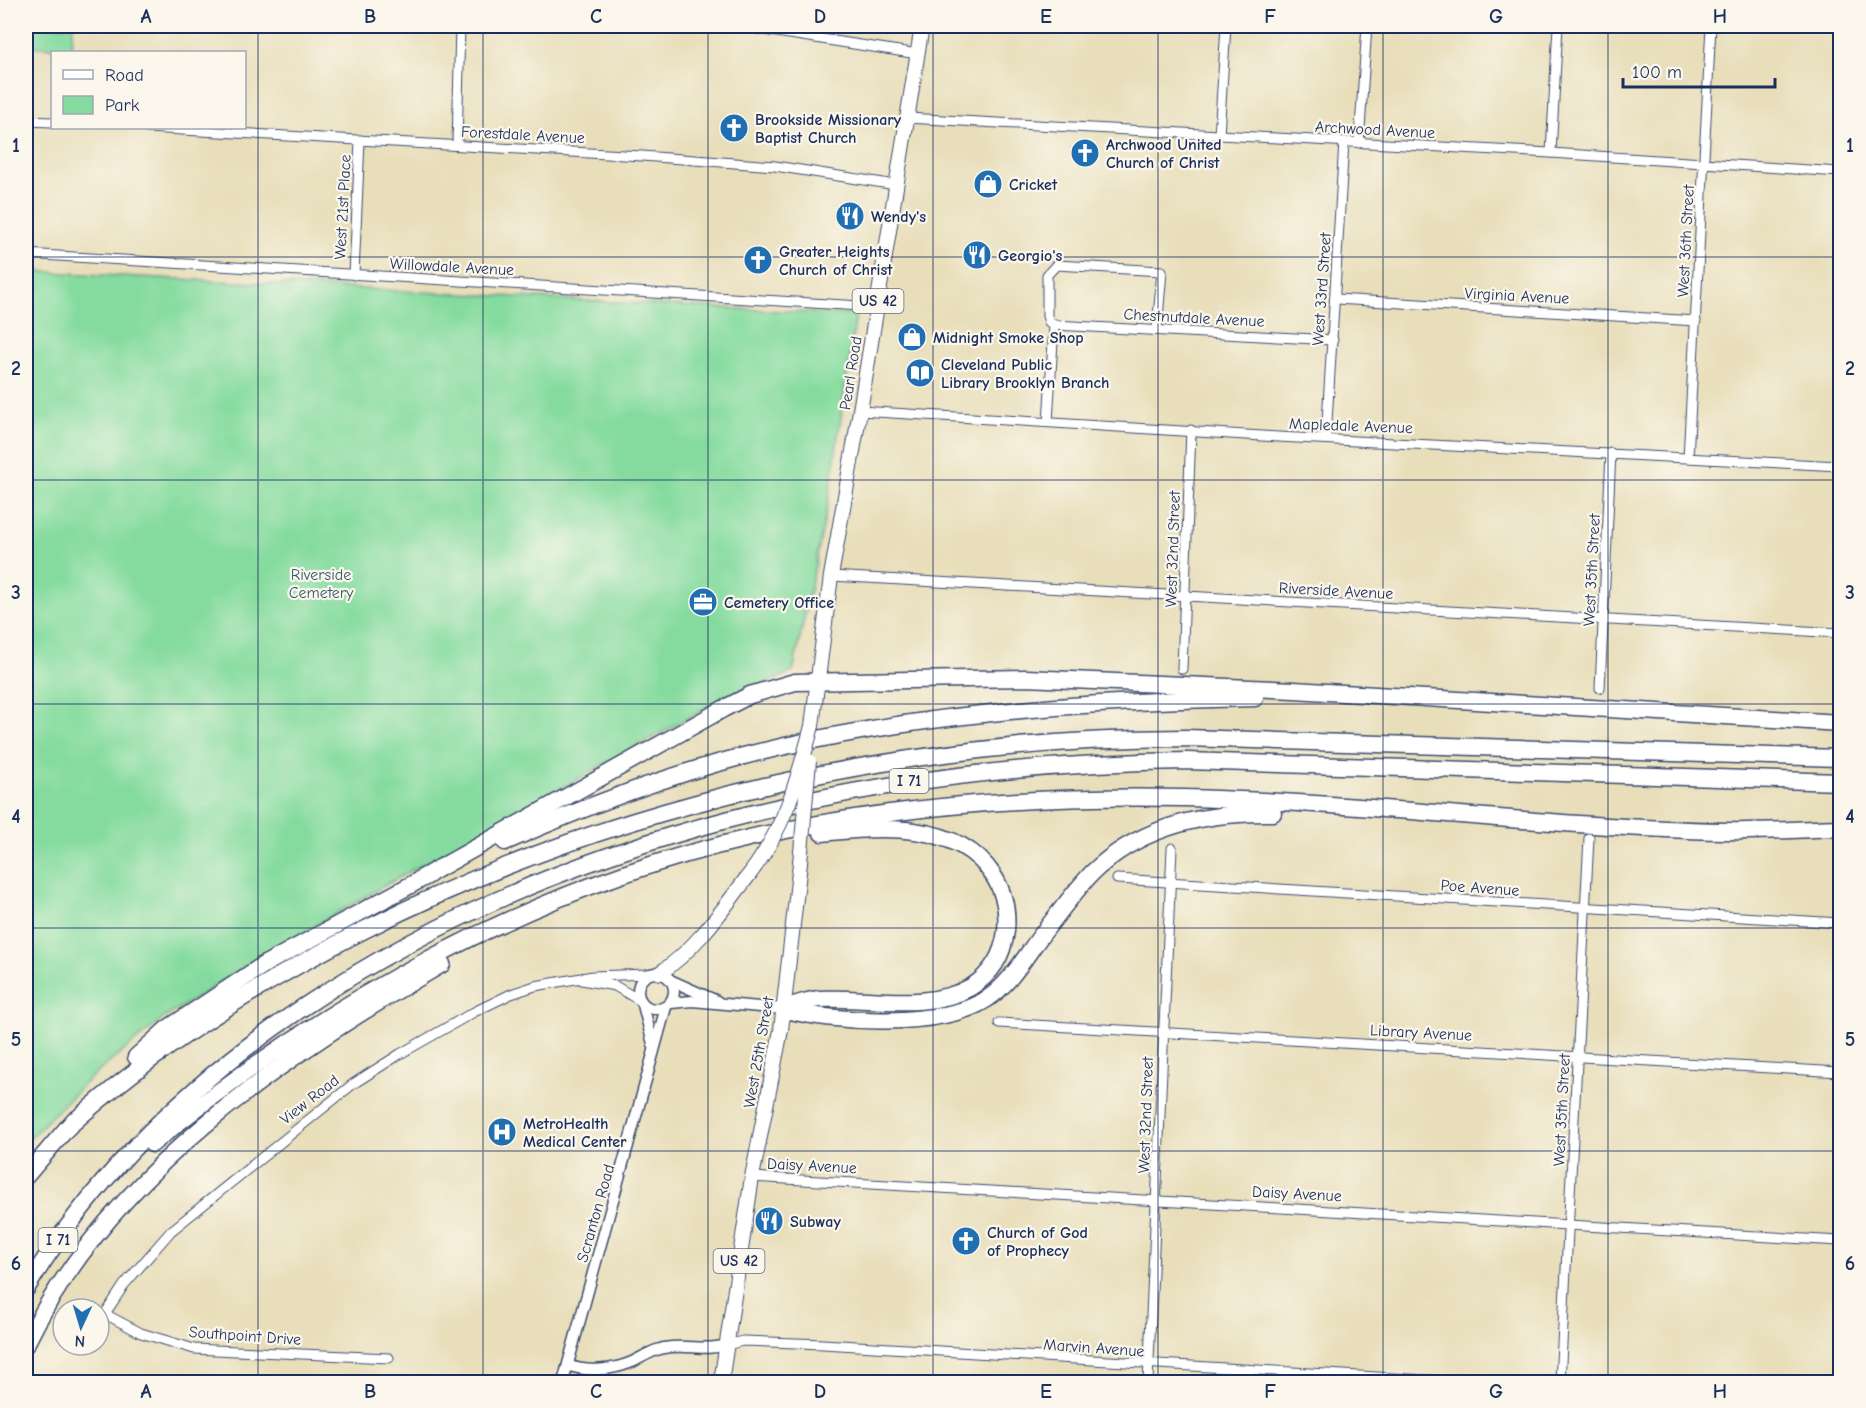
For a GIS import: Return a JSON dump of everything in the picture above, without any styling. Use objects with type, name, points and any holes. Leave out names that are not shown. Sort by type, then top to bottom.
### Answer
[{"type":"highway","points":[[67,1128],[167,1029],[266,964],[750,695],[793,683],[818,680],[1026,678],[1840,723]]},
{"type":"highway","points":[[420,879],[566,815],[632,790],[697,769],[787,746],[914,724],[1054,708],[1163,701],[1364,696]]},
{"type":"highway","name":"I 71","points":[[26,1176],[67,1128],[154,1054],[311,957],[394,915],[518,861],[673,808],[757,786],[924,755],[1125,738],[1197,738],[1840,758]]},
{"type":"highway","name":"I 71","points":[[26,1289],[40,1265],[94,1193],[168,1114],[229,1061],[271,1029],[342,981],[410,942],[469,912],[561,871],[662,836],[854,790],[956,775],[1129,762],[1221,762],[1840,782]]},
{"type":"highway","points":[[94,1193],[219,1090],[330,1017],[450,947],[491,927],[584,890],[671,860],[750,838],[839,821],[998,803],[1186,798],[1722,831],[1840,828]]},
{"type":"highway","points":[[783,1008],[816,1018],[920,1019],[941,1017],[972,1007],[1001,987],[1093,872],[1128,846],[1175,825],[1202,818],[1254,813],[1427,814]]},
{"type":"highway","points":[[671,860],[780,838],[866,830],[910,830],[951,839],[972,851],[999,883],[1005,900],[1007,921],[1004,940],[999,957],[989,972],[973,986],[939,999],[816,999],[783,1008]]},
{"type":"highway","points":[[26,1344],[60,1282],[90,1240],[145,1180],[217,1116],[321,1039],[397,990],[475,945],[584,890]]},
{"type":"main road","name":"Pearl Road","points":[[812,726],[831,576],[878,307],[922,26]]},
{"type":"main road","name":"West 25th Street","points":[[721,1383],[752,1177],[783,1008],[800,864],[812,726]]},
{"type":"main road","points":[[660,976],[678,962],[710,928],[772,843],[786,815],[812,726]]},
{"type":"street","points":[[457,145],[460,26]]},
{"type":"street","points":[[1219,135],[1226,26]]},
{"type":"street","points":[[1359,143],[1367,26]]},
{"type":"street","points":[[1551,153],[1558,26]]},
{"type":"street","name":"West 36th Street","points":[[1688,458],[1711,26]]},
{"type":"street","points":[[751,28],[918,54]]},
{"type":"street","name":"Archwood Avenue","points":[[907,118],[1551,153],[1840,172]]},
{"type":"street","points":[[26,121],[51,122]]},
{"type":"street","name":"Forestdale Avenue","points":[[165,129],[775,166],[896,185]]},
{"type":"street","name":"West 21st Place","points":[[354,275],[360,140]]},
{"type":"street","name":"West 33rd Street","points":[[1326,438],[1344,142]]},
{"type":"street","name":"Willowdale Avenue","points":[[26,254],[878,307]]},
{"type":"street","points":[[1048,422],[1054,325],[1049,322],[1047,316],[1047,275],[1056,265],[1162,271],[1157,330]]},
{"type":"street","name":"Virginia Avenue","points":[[1336,299],[1696,321]]},
{"type":"street","name":"Chestnutdale Avenue","points":[[1054,325],[1333,340]]},
{"type":"street","name":"Mapledale Avenue","points":[[860,411],[1840,466]]},
{"type":"street","name":"West 32nd Street","points":[[1182,669],[1191,430]]},
{"type":"street","name":"West 35th Street","points":[[1600,688],[1611,453]]},
{"type":"street","points":[[1840,454],[1840,466]]},
{"type":"street","name":"Riverside Avenue","points":[[831,576],[1840,633]]},
{"type":"street","name":"West 35th Street","points":[[1560,1383],[1589,838]]},
{"type":"street","name":"West 32nd Street","points":[[1148,1383],[1172,848]]},
{"type":"street","name":"Poe Avenue","points":[[1117,879],[1840,923]]},
{"type":"street","name":"View Road","points":[[111,1305],[124,1285],[171,1231],[353,1084],[445,1027],[511,994],[548,982],[593,976],[660,976]]},
{"type":"street","points":[[660,976],[637,988],[641,1003],[654,1010],[668,1005],[722,1004],[783,1008]]},
{"type":"street","points":[[660,976],[722,1004]]},
{"type":"street","points":[[660,976],[674,991],[668,1005]]},
{"type":"street","name":"View Road","points":[[579,979],[615,986],[641,1003]]},
{"type":"street","name":"Scranton Road","points":[[641,1003],[650,1025],[653,1050]]},
{"type":"street","name":"Scranton Road","points":[[563,1383],[635,1126],[653,1050],[668,1005]]},
{"type":"street","name":"Library Avenue","points":[[999,1023],[1840,1072]]},
{"type":"street","name":"Daisy Avenue","points":[[752,1177],[1840,1240]]},
{"type":"street","name":"Southpoint Drive","points":[[111,1317],[141,1334],[194,1349],[389,1358]]},
{"type":"street","name":"Marvin Avenue","points":[[726,1345],[743,1341],[823,1344],[1461,1383]]},
{"type":"street","points":[[568,1365],[599,1369],[615,1368],[659,1348],[682,1347],[710,1350],[726,1345]]},
{"type":"green space","points":[[26,26],[73,26],[71,49],[26,46]]},
{"type":"green space","name":"Riverside Cemetery","points":[[26,271],[856,315],[829,498],[793,672],[710,706],[389,883],[246,966],[164,1018],[88,1080],[26,1142]]},
{"type":"place","name":"Brookside Missionary Baptist Church","points":[[734,128]]},
{"type":"place","name":"Archwood United Church of Christ","points":[[1085,153]]},
{"type":"place","name":"Cricket","points":[[988,184]]},
{"type":"place","name":"Wendy's","points":[[850,216]]},
{"type":"place","name":"Georgio's","points":[[977,255]]},
{"type":"place","name":"Greater Heights Church of Christ","points":[[758,260]]},
{"type":"place","name":"Midnight Smoke Shop","points":[[912,337]]},
{"type":"place","name":"Cleveland Public Library Brooklyn Branch","points":[[920,373]]},
{"type":"place","name":"Cemetery Office","points":[[703,602]]},
{"type":"place","name":"MetroHealth Medical Center","points":[[502,1132]]},
{"type":"place","name":"Subway","points":[[769,1221]]},
{"type":"place","name":"Church of God of Prophecy","points":[[966,1241]]}]
